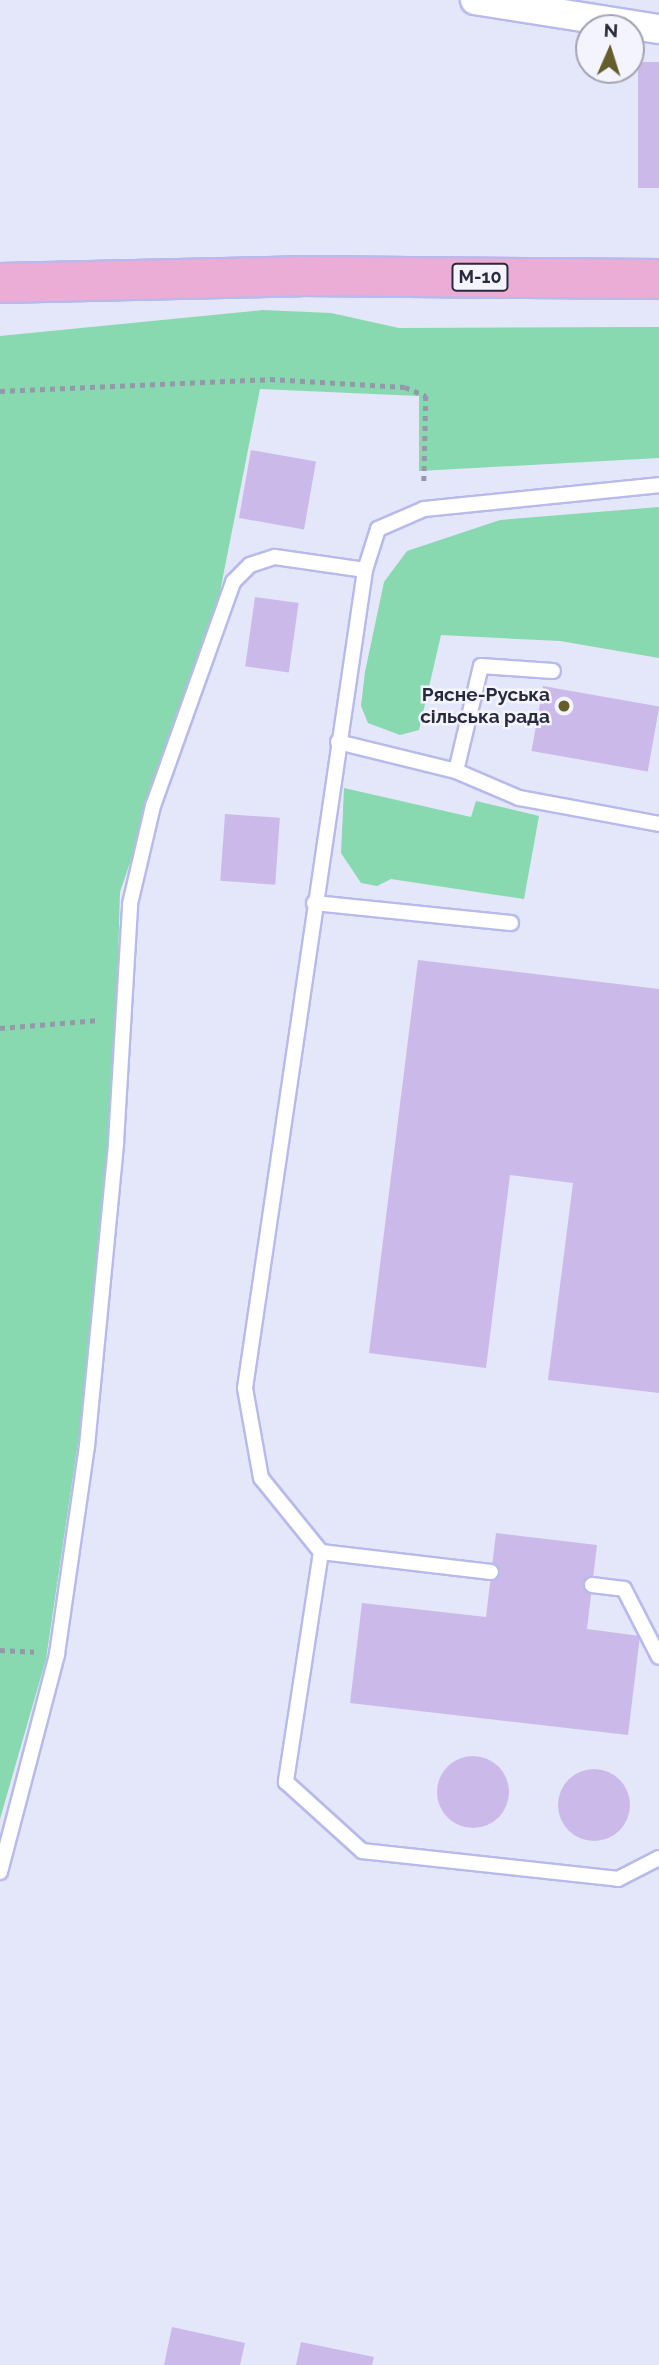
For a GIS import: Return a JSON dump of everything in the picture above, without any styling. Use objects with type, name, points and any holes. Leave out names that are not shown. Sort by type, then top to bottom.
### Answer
[{"type":"main road","name":"М-10","points":[[0,283],[301,276],[659,279]]},
{"type":"street","points":[[475,0],[659,29]]},
{"type":"lane","points":[[491,1573],[321,1552],[261,1478],[245,1388],[338,742],[365,570],[378,529],[424,509],[659,485]]},
{"type":"lane","points":[[0,1872],[57,1654],[86,1446],[123,1017],[130,904],[153,806],[233,582],[250,565],[275,557],[365,570]]},
{"type":"lane","points":[[456,771],[481,666],[553,671]]},
{"type":"lane","points":[[338,742],[456,771],[519,798],[659,824]]},
{"type":"lane","points":[[314,903],[511,923]]},
{"type":"lane","points":[[321,1552],[286,1782],[362,1851],[618,1879],[659,1858]]},
{"type":"lane","points":[[592,1585],[624,1589],[659,1657]]},
{"type":"path","points":[[0,391],[270,379],[405,387],[426,396],[424,509]]},
{"type":"path","points":[[0,1028],[123,1017]]},
{"type":"path","points":[[0,1650],[57,1654]]},
{"type":"green space","points":[[263,310],[331,313],[399,328],[659,327],[659,458],[419,471],[419,396],[260,389],[216,612],[120,892],[114,1089],[85,1395],[46,1659],[0,1819],[0,336]]},
{"type":"green space","points":[[659,507],[659,658],[560,641],[441,635],[419,730],[400,735],[368,723],[361,706],[365,672],[384,582],[407,551],[500,520]]},
{"type":"green space","points":[[344,788],[471,817],[476,801],[539,816],[524,899],[391,879],[377,886],[361,883],[341,853]]},
{"type":"building","points":[[645,62],[659,62],[659,188],[638,188],[638,84],[645,84]]},
{"type":"building","points":[[251,450],[316,461],[304,529],[239,518]]},
{"type":"building","points":[[255,597],[299,603],[289,672],[245,666]]},
{"type":"building","points":[[543,686],[659,706],[648,771],[532,751]]},
{"type":"building","points":[[225,814],[280,818],[275,885],[220,881]]},
{"type":"building","points":[[418,960],[659,989],[659,1393],[548,1380],[573,1183],[510,1175],[486,1368],[369,1353]]},
{"type":"building","points":[[496,1533],[597,1545],[587,1629],[640,1636],[628,1735],[350,1703],[362,1603],[486,1617]]},
{"type":"building","points":[[473,1756],[493,1762],[503,1772],[509,1792],[503,1812],[493,1822],[473,1828],[453,1822],[443,1812],[437,1792],[443,1772],[453,1762]]},
{"type":"building","points":[[594,1769],[614,1775],[624,1785],[630,1805],[624,1825],[614,1835],[594,1841],[574,1835],[564,1825],[558,1805],[564,1785],[574,1775]]},
{"type":"building","points":[[172,2327],[245,2343],[240,2365],[164,2365]]},
{"type":"building","points":[[301,2342],[374,2357],[372,2365],[296,2365]]},
{"type":"place","name":"Рясне-Руська сільська рада","points":[[564,706]]}]
